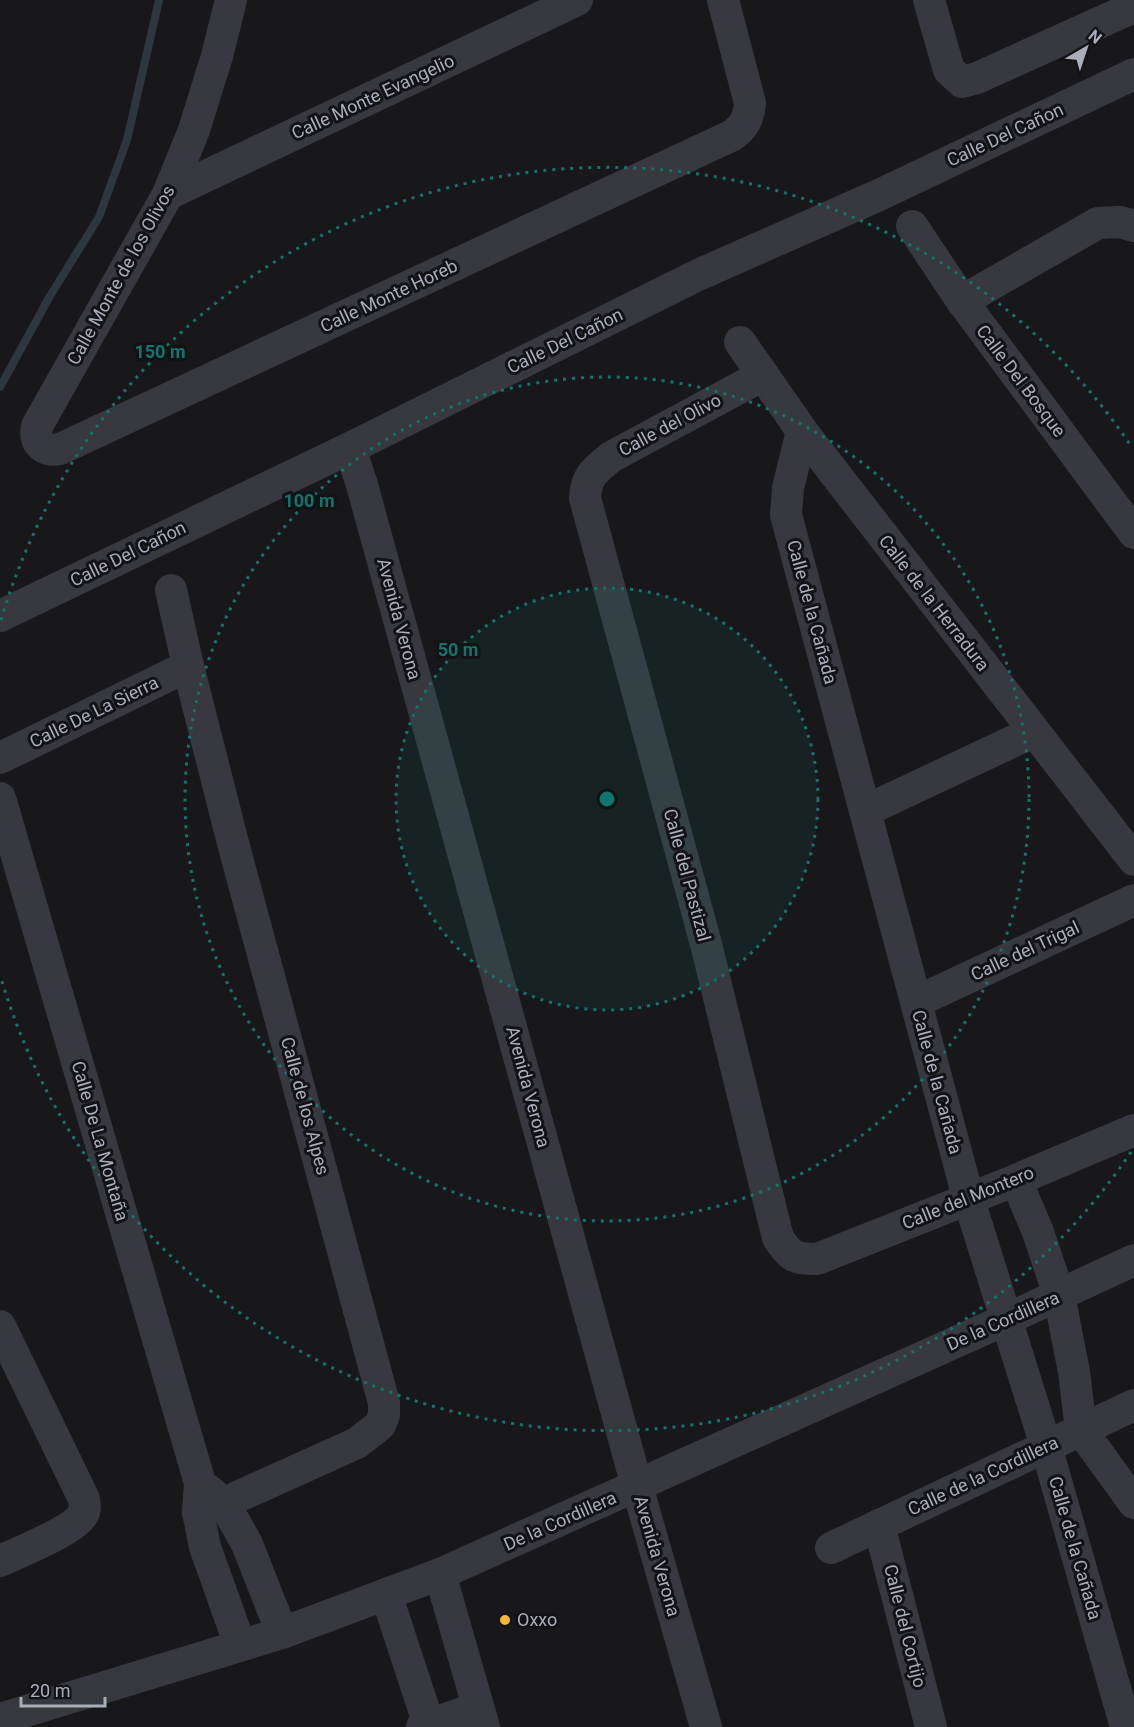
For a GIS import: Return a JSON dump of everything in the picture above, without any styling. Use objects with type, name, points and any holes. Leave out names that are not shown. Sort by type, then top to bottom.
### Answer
[{"type":"street","name":"Calle Monte de los Olivos","points":[[39,443],[36,437],[37,426],[168,194],[194,130],[217,56],[231,0]]},
{"type":"street","name":"Calle Monte Evangelio","points":[[168,194],[577,0]]},
{"type":"street","name":"Calle Monte Horeb","points":[[39,443],[48,450],[60,449],[720,142],[739,131],[748,117],[750,103],[723,0]]},
{"type":"street","points":[[928,0],[949,70],[962,82],[977,78],[1130,5]]},
{"type":"street","name":"Calle Del Cañon","points":[[0,616],[350,448],[698,274],[879,195],[1134,74]]},
{"type":"street","points":[[962,301],[1098,223],[1120,222],[1134,226]]},
{"type":"street","name":"Calle Del Bosque","points":[[912,226],[962,301],[1134,533]]},
{"type":"street","name":"Calle de la Herradura","points":[[740,342],[802,431],[1134,860]]},
{"type":"street","name":"Calle del Olivo","points":[[586,483],[594,471],[611,457],[763,375]]},
{"type":"street","name":"Calle de la Cañada","points":[[802,431],[788,488],[786,515],[968,1197],[1046,1446],[1126,1727]]},
{"type":"street","name":"Avenida Verona","points":[[350,448],[637,1486],[706,1727]]},
{"type":"street","name":"Calle del Pastizal","points":[[586,483],[585,498],[593,531],[706,944],[773,1220],[778,1238],[788,1252],[800,1259]]},
{"type":"street","name":"Calle de los Alpes","points":[[171,590],[233,843],[384,1403],[384,1416],[380,1425],[357,1443],[207,1500]]},
{"type":"street","name":"Calle De La Sierra","points":[[0,758],[188,666]]},
{"type":"street","points":[[864,811],[1034,732]]},
{"type":"street","name":"Calle De La Montaña","points":[[0,798],[207,1500],[205,1546],[240,1645]]},
{"type":"street","name":"Calle del Trigal","points":[[916,1002],[1134,900]]},
{"type":"street","name":"Calle del Montero","points":[[800,1259],[817,1259],[1134,1130]]},
{"type":"street","points":[[1016,1179],[1038,1232],[1059,1295],[1074,1372],[1081,1430],[1134,1503]]},
{"type":"street","name":"De la Cordillera","points":[[0,1719],[282,1633],[440,1574],[1134,1260]]},
{"type":"street","points":[[0,1326],[84,1499],[85,1509],[81,1518],[68,1528],[0,1561]]},
{"type":"street","name":"Calle de la Cordillera","points":[[831,1548],[1134,1405]]},
{"type":"street","name":"Calle De La Montaña","points":[[207,1500],[247,1544],[282,1633]]},
{"type":"street","name":"Calle del Cortijo","points":[[879,1525],[931,1727]]},
{"type":"street","points":[[386,1594],[425,1726],[481,1718],[440,1574]]},
{"type":"waterway","points":[[0,387],[50,296],[99,217],[127,140],[159,0]]},
{"type":"place","name":"Oxxo","points":[[505,1620]]}]
